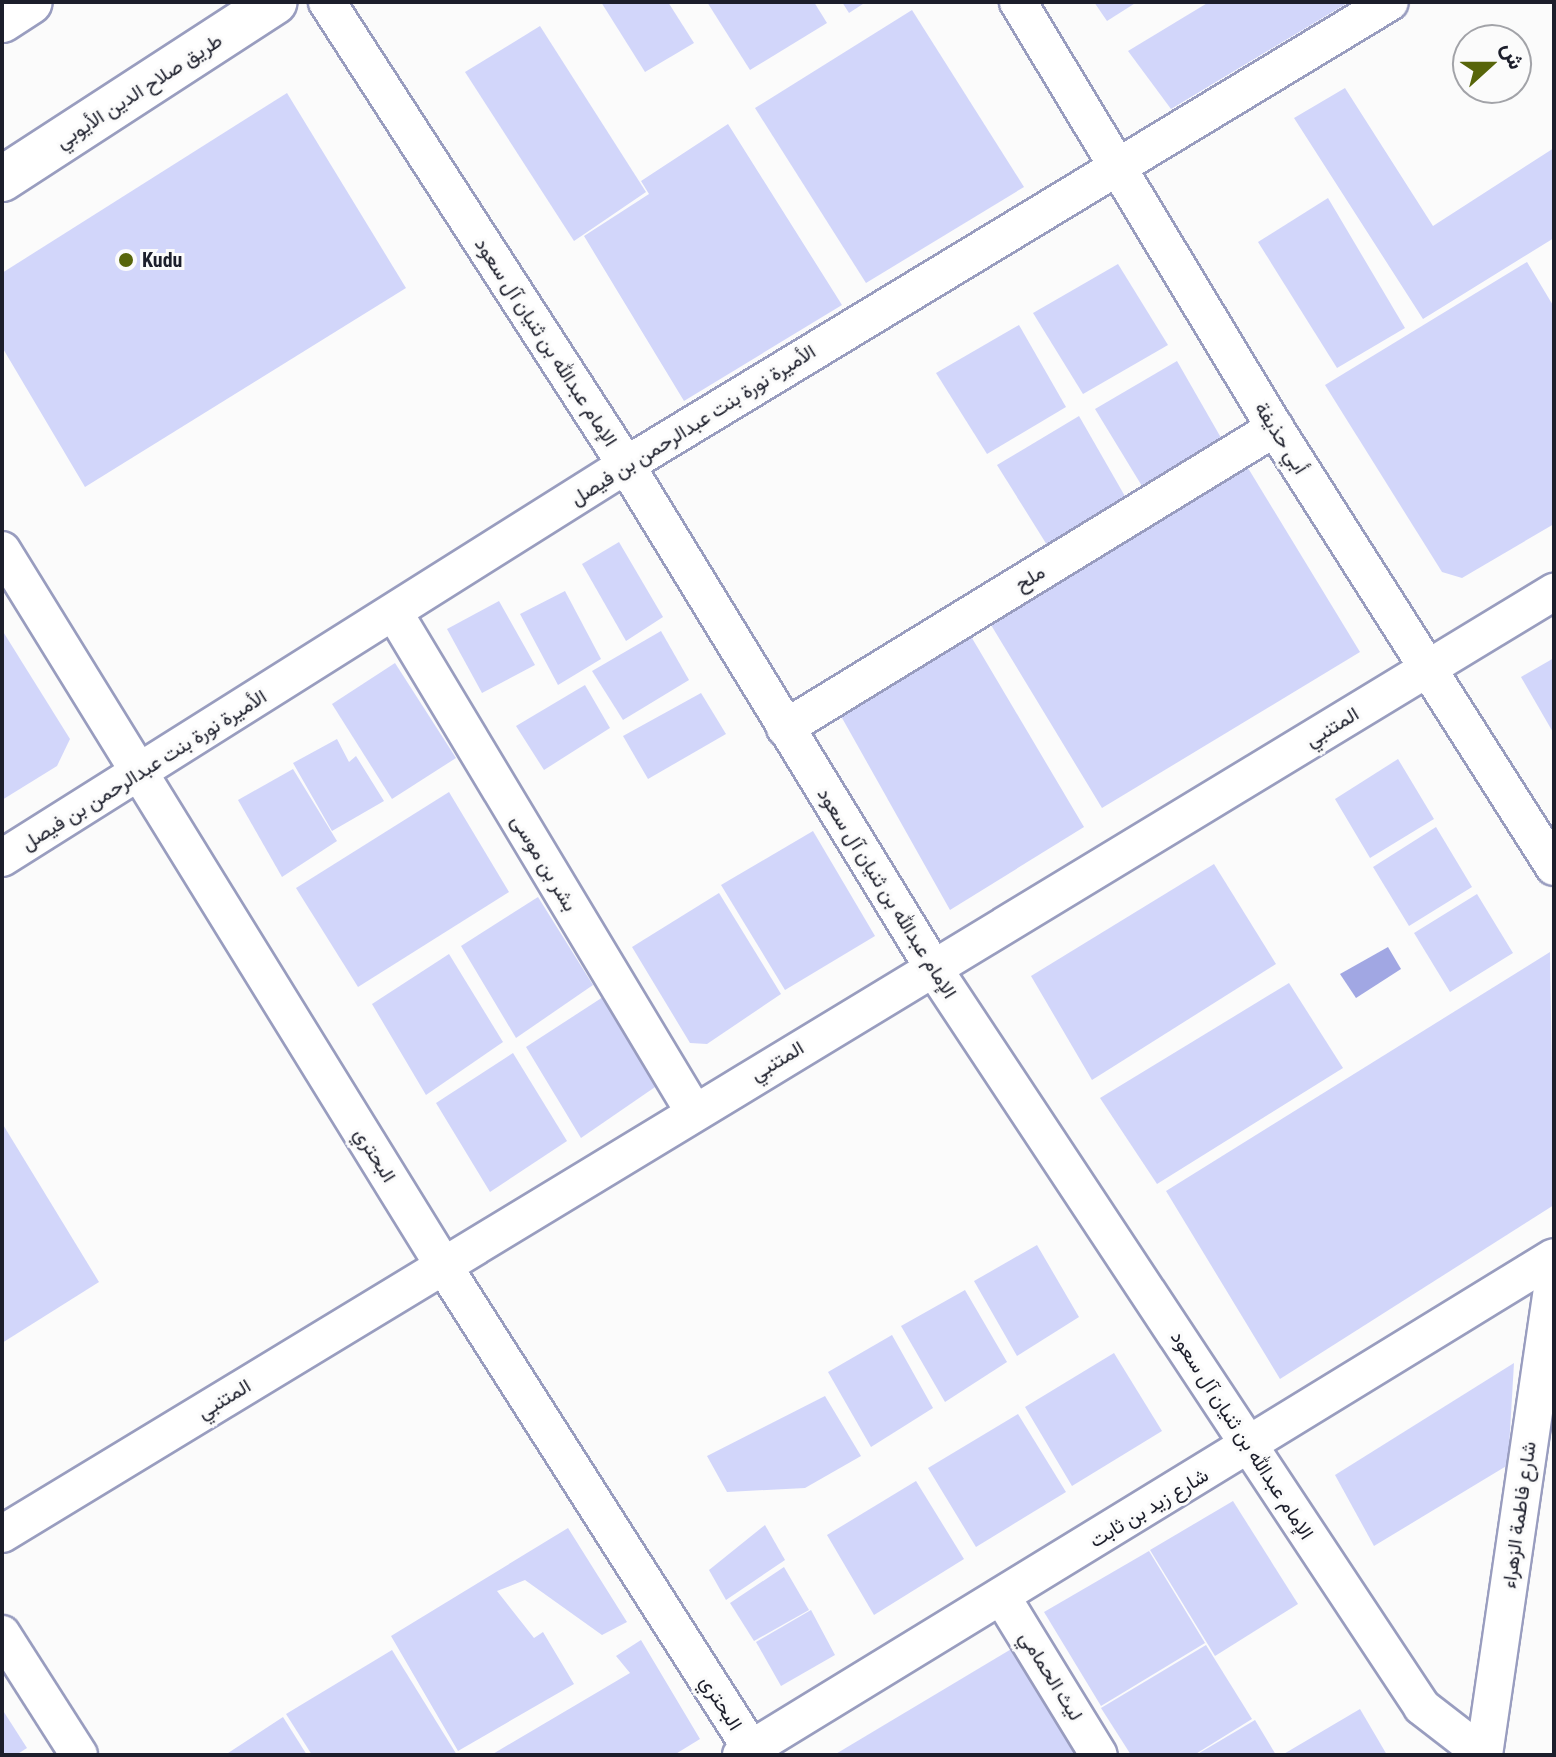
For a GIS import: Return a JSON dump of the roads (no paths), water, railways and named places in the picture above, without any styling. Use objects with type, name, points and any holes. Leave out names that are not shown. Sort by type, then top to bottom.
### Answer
[{"type":"main road","points":[[2,20],[30,2]]},
{"type":"main road","name":"طريق صلاح الدين الأيوبي","points":[[2,179],[275,2]]},
{"type":"street","name":"الإمام عبدالله بن ثنيان آل سعود","points":[[327,2],[626,465],[932,966],[1422,1707],[1484,1755]]},
{"type":"street","name":"أبي حذيفة","points":[[1018,2],[1275,428],[1554,867]]},
{"type":"street","name":"الأميرة نورة بنت عبدالرحمن بن فيصل","points":[[2,858],[395,614],[626,465],[1390,2]]},
{"type":"street","name":"ملح","points":[[785,728],[1275,428]]},
{"type":"street","name":"البحتري","points":[[2,550],[443,1265],[749,1753]]},
{"type":"street","name":"المتنبي","points":[[2,1534],[932,966],[1554,592]]},
{"type":"street","name":"بشر بن موسى","points":[[395,614],[694,1112]]},
{"type":"street","name":"شارع زيد بن ثابت","points":[[749,1753],[1554,1257]]},
{"type":"street","name":"شارع فاطمة الزهراء","points":[[1484,1755],[1554,1276]]},
{"type":"street","name":"ليث الحمامي","points":[[1002,1597],[1099,1755]]},
{"type":"street","points":[[2,1634],[79,1755]]},
{"type":"water","points":[[1388,947],[1401,969],[1356,998],[1340,974]]},
{"type":"place","name":"Kudu","points":[[126,260]]}]
